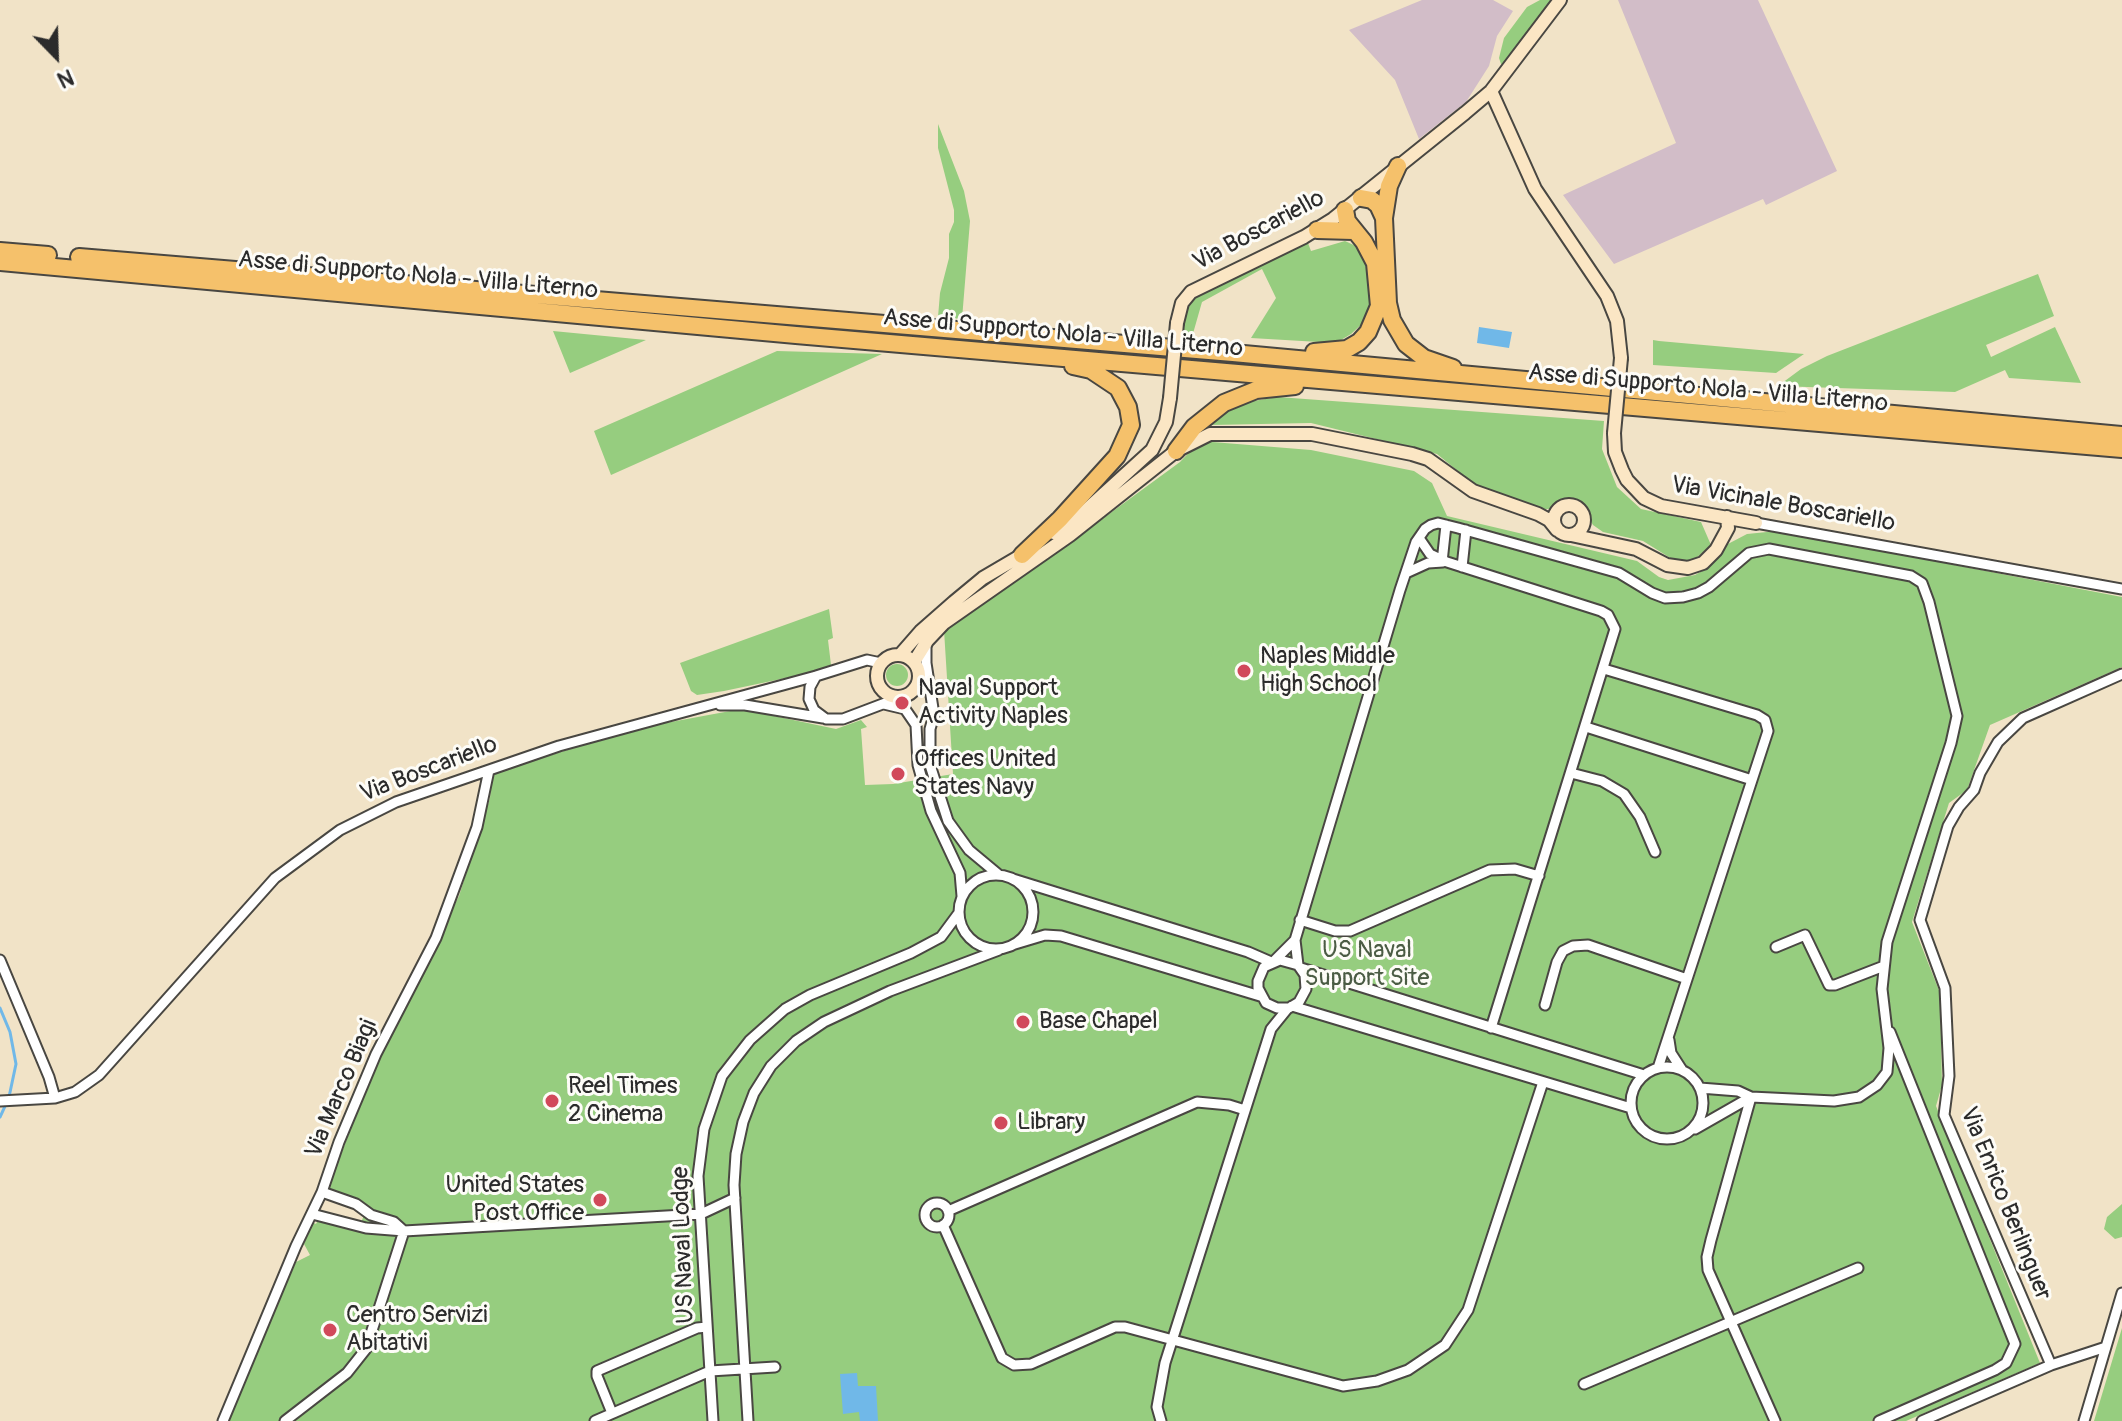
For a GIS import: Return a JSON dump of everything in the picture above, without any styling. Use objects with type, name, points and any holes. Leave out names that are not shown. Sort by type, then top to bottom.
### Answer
[{"type":"highway","points":[[1398,166],[1389,186],[1384,218],[1388,303],[1392,320],[1406,344],[1424,358],[1444,366],[1509,380]]},
{"type":"highway","points":[[1361,198],[1378,205],[1384,218]]},
{"type":"highway","points":[[1233,353],[1332,352],[1359,342],[1375,320],[1379,306],[1375,263],[1364,242],[1347,221],[1345,210]]},
{"type":"highway","points":[[1317,230],[1353,231]]},
{"type":"highway","name":"Asse di Supporto Nola - Villa Literno","points":[[0,251],[1233,353],[2122,435]]},
{"type":"highway","name":"Asse di Supporto Nola - Villa Literno","points":[[0,262],[1001,353],[2122,449]]},
{"type":"highway","points":[[1001,353],[1091,370],[1118,388],[1131,418],[1128,434],[1117,456],[1060,519],[1022,555]]},
{"type":"highway","points":[[1176,451],[1194,427],[1224,403],[1256,390],[1281,386],[1390,386]]},
{"type":"street","name":"Via Boscariello","points":[[900,655],[921,631],[983,578],[1084,512],[1140,463],[1158,440],[1166,422],[1177,323],[1182,303],[1191,292],[1317,230],[1361,198],[1491,91],[1560,0]]},
{"type":"street","name":"Via Vicinale Boscariello","points":[[1491,91],[1530,179],[1607,296],[1617,321],[1621,358],[1615,452],[1627,480],[1644,498],[1661,506],[2122,589]]},
{"type":"street","points":[[914,662],[927,641],[944,623],[1070,535],[1176,451],[1210,434],[1312,434],[1428,459],[1473,491],[1538,514],[1557,530],[1636,549],[1678,568],[1696,567],[1716,550],[1728,528],[1727,517]]},
{"type":"street","points":[[1557,530],[1554,520],[1557,511],[1564,506],[1574,506],[1581,511],[1584,521],[1580,530],[1571,535]]},
{"type":"street","points":[[1719,542],[1756,523]]},
{"type":"street","points":[[1161,1421],[1157,1407],[1165,1363],[1271,1029],[1299,1002],[1306,989],[1307,982],[1300,967],[1295,940],[1300,920],[1406,573],[1419,538],[1431,525],[1466,530],[1619,573],[1665,598],[1698,593],[1749,553],[1769,549],[1911,576],[1922,583],[1957,716],[1887,942],[1882,989],[1889,1048],[1887,1072],[1877,1085],[1859,1097],[1834,1101],[1751,1097],[1738,1091],[1700,1088]]},
{"type":"street","points":[[1444,561],[1446,525]]},
{"type":"street","points":[[1462,567],[1466,530]]},
{"type":"street","points":[[1419,538],[1430,554],[1444,561],[1601,611],[1608,615],[1615,629],[1491,1028]]},
{"type":"street","points":[[1406,573],[1428,563],[1444,561]]},
{"type":"street","points":[[927,641],[926,663],[934,715],[930,729],[930,765],[948,821],[969,850],[999,875],[1272,962],[1287,960],[1300,967],[1644,1075]]},
{"type":"street","points":[[816,676],[810,687],[809,699],[814,710],[826,719],[843,719],[909,694],[917,685],[919,676],[914,662],[900,655],[888,657],[877,672],[878,685],[888,695],[901,697]]},
{"type":"street","name":"Via Boscariello","points":[[0,1101],[55,1098],[75,1092],[99,1075],[275,878],[340,830],[396,802],[559,746],[867,660],[881,663]]},
{"type":"street","points":[[1604,669],[1757,715],[1765,720],[1768,731],[1658,1068]]},
{"type":"street","name":"Via Enrico Berlinguer","points":[[2051,1365],[1944,1115],[1949,1076],[1947,1000],[1920,920],[1948,826],[1974,790],[1998,742],[2023,718],[2122,674]]},
{"type":"street","points":[[917,685],[930,691]]},
{"type":"street","points":[[884,704],[905,709],[916,725],[918,765],[931,811],[960,873],[962,897],[958,914],[961,926],[976,944],[999,950]]},
{"type":"street","name":"Via Boscariello","points":[[704,705],[745,705],[826,719]]},
{"type":"street","points":[[1586,727],[1752,780]]},
{"type":"street","name":"Via Marco Biagi","points":[[223,1421],[296,1246],[322,1192],[376,1054],[436,938],[477,827],[489,770]]},
{"type":"street","points":[[1571,773],[1602,781],[1624,794],[1640,817],[1655,852]]},
{"type":"street","points":[[1300,920],[1335,931],[1350,931],[1490,870],[1515,869],[1539,876]]},
{"type":"street","points":[[962,897],[977,880],[999,875]]},
{"type":"street","points":[[1013,879],[1029,895],[1032,905],[1030,927],[1015,944]]},
{"type":"street","name":"US Naval Lodge","points":[[713,1421],[698,1176],[704,1129],[722,1076],[750,1040],[785,1009],[941,937],[953,925],[958,914]]},
{"type":"street","points":[[748,1421],[735,1198],[736,1154],[754,1093],[771,1066],[796,1041],[824,1022],[890,991],[1015,944],[1045,935],[1061,936],[1263,999],[1277,1008],[1291,1007],[1631,1108]]},
{"type":"street","points":[[1776,947],[1805,935],[1829,985],[1884,966]]},
{"type":"street","points":[[1271,1029],[1258,981],[1264,967],[1295,940]]},
{"type":"street","points":[[1545,1005],[1557,962],[1563,951],[1573,946],[1588,945],[1687,979]]},
{"type":"street","points":[[0,960],[55,1098]]},
{"type":"street","points":[[1879,1421],[1995,1370],[2006,1363],[2015,1344],[1965,1225],[1898,1046],[1887,1026]]},
{"type":"street","points":[[1668,1037],[1671,1053],[1700,1088],[1703,1109],[1693,1128],[1685,1134]]},
{"type":"street","points":[[1682,1070],[1658,1068],[1644,1075],[1636,1084],[1631,1096],[1634,1119],[1651,1136],[1674,1139],[1751,1097]]},
{"type":"street","points":[[943,1225],[1002,1358],[1014,1365],[1031,1364],[1115,1327],[1125,1327],[1343,1386],[1377,1381],[1408,1370],[1445,1345],[1468,1310],[1543,1082]]},
{"type":"street","points":[[1751,1097],[1707,1257],[1708,1270],[1775,1421]]},
{"type":"street","points":[[948,1211],[1197,1102],[1245,1110]]},
{"type":"street","points":[[322,1192],[394,1222],[404,1231]]},
{"type":"street","points":[[312,1214],[366,1228],[404,1231],[701,1214],[735,1198]]},
{"type":"street","points":[[938,1203],[948,1211],[949,1218],[943,1225],[935,1227],[925,1217],[926,1210],[938,1203]]},
{"type":"street","points":[[285,1421],[347,1373],[366,1349],[404,1231]]},
{"type":"street","points":[[1584,1384],[1858,1268]]},
{"type":"street","points":[[2084,1421],[2122,1293]]},
{"type":"street","points":[[612,1413],[597,1371],[697,1328],[707,1327]]},
{"type":"street","points":[[1922,1421],[2051,1365],[2106,1347]]},
{"type":"street","points":[[595,1421],[710,1371],[775,1367]]},
{"type":"shaded area","points":[[1422,0],[1493,0],[1513,11],[1497,36],[1489,66],[1466,102],[1419,139],[1395,80],[1349,30]]},
{"type":"shaded area","points":[[1618,0],[1758,0],[1837,171],[1766,205],[1763,199],[1614,264],[1563,195],[1676,143]]},
{"type":"green space","points":[[1540,0],[1554,0],[1507,64],[1501,64],[1499,58],[1504,38],[1527,7]]},
{"type":"green space","points":[[938,124],[964,191],[970,221],[962,319],[938,317],[954,210],[938,148]]},
{"type":"green space","points":[[1345,241],[1358,247],[1369,263],[1370,306],[1364,322],[1336,343],[1251,338],[1276,298],[1262,269],[1202,302],[1192,337],[1182,337],[1185,313],[1192,298],[1209,287],[1308,243],[1311,251]]},
{"type":"green space","points":[[2038,274],[2054,316],[1986,345],[1991,357],[2055,327],[2081,383],[2009,378],[2005,370],[1955,392],[1778,386],[1801,369],[1827,356]]},
{"type":"green space","points":[[553,331],[646,340],[570,373]]},
{"type":"green space","points":[[1653,340],[1804,354],[1776,373],[1653,365]]},
{"type":"green space","points":[[777,351],[882,354],[611,475],[594,431]]},
{"type":"green space","points":[[1278,397],[1604,421],[1602,449],[1617,487],[1641,509],[1701,522],[1711,545],[1695,559],[1672,559],[1643,541],[1603,532],[1593,525],[1580,504],[1567,499],[1559,501],[1552,509],[1545,509],[1497,496],[1475,485],[1437,454],[1311,423],[1211,425],[1195,434],[1230,410],[1253,401]]},
{"type":"green space","name":"US Naval Support Site","points":[[1200,441],[1311,450],[1414,471],[1432,483],[1447,516],[1637,561],[1668,580],[1695,575],[1704,570],[1726,545],[1747,534],[1777,531],[2122,597],[2122,667],[1990,725],[1967,790],[1949,803],[1912,922],[1940,993],[1942,1085],[1936,1106],[2040,1363],[1906,1421],[226,1421],[296,1262],[310,1255],[304,1244],[312,1222],[316,1224],[320,1216],[360,1226],[366,1209],[325,1196],[383,1045],[459,896],[490,798],[492,774],[633,729],[741,709],[836,729],[861,720],[867,727],[861,729],[865,785],[893,784],[953,774],[944,630],[1180,462]]},
{"type":"green space","points":[[829,609],[833,638],[828,640],[831,665],[805,674],[724,691],[697,695],[691,691],[680,663]]},
{"type":"green space","points":[[897,664],[908,675],[897,686],[886,675]]},
{"type":"green space","points":[[2122,1204],[2122,1237],[2115,1239],[2104,1229],[2107,1217]]},
{"type":"green space","points":[[2122,1328],[2122,1421],[2094,1421]]},
{"type":"water","points":[[1479,327],[1512,332],[1509,348],[1477,343]]},
{"type":"water","points":[[857,1373],[858,1386],[876,1386],[878,1421],[860,1421],[859,1412],[843,1414],[840,1374]]},
{"type":"waterway","points":[[0,1008],[10,1032],[16,1064],[9,1097]]},
{"type":"waterway","points":[[0,1117],[6,1104]]},
{"type":"place","name":"Naples Middle High School","points":[[1244,671]]},
{"type":"place","name":"Naval Support Activity Naples","points":[[902,703]]},
{"type":"place","name":"Offices United States Navy","points":[[898,774]]},
{"type":"place","name":"Base Chapel","points":[[1023,1022]]},
{"type":"place","name":"Reel Times 2 Cinema","points":[[552,1101]]},
{"type":"place","name":"Library","points":[[1001,1123]]},
{"type":"place","name":"United States Post Office","points":[[600,1200]]},
{"type":"place","name":"Centro Servizi Abitativi","points":[[330,1330]]}]
